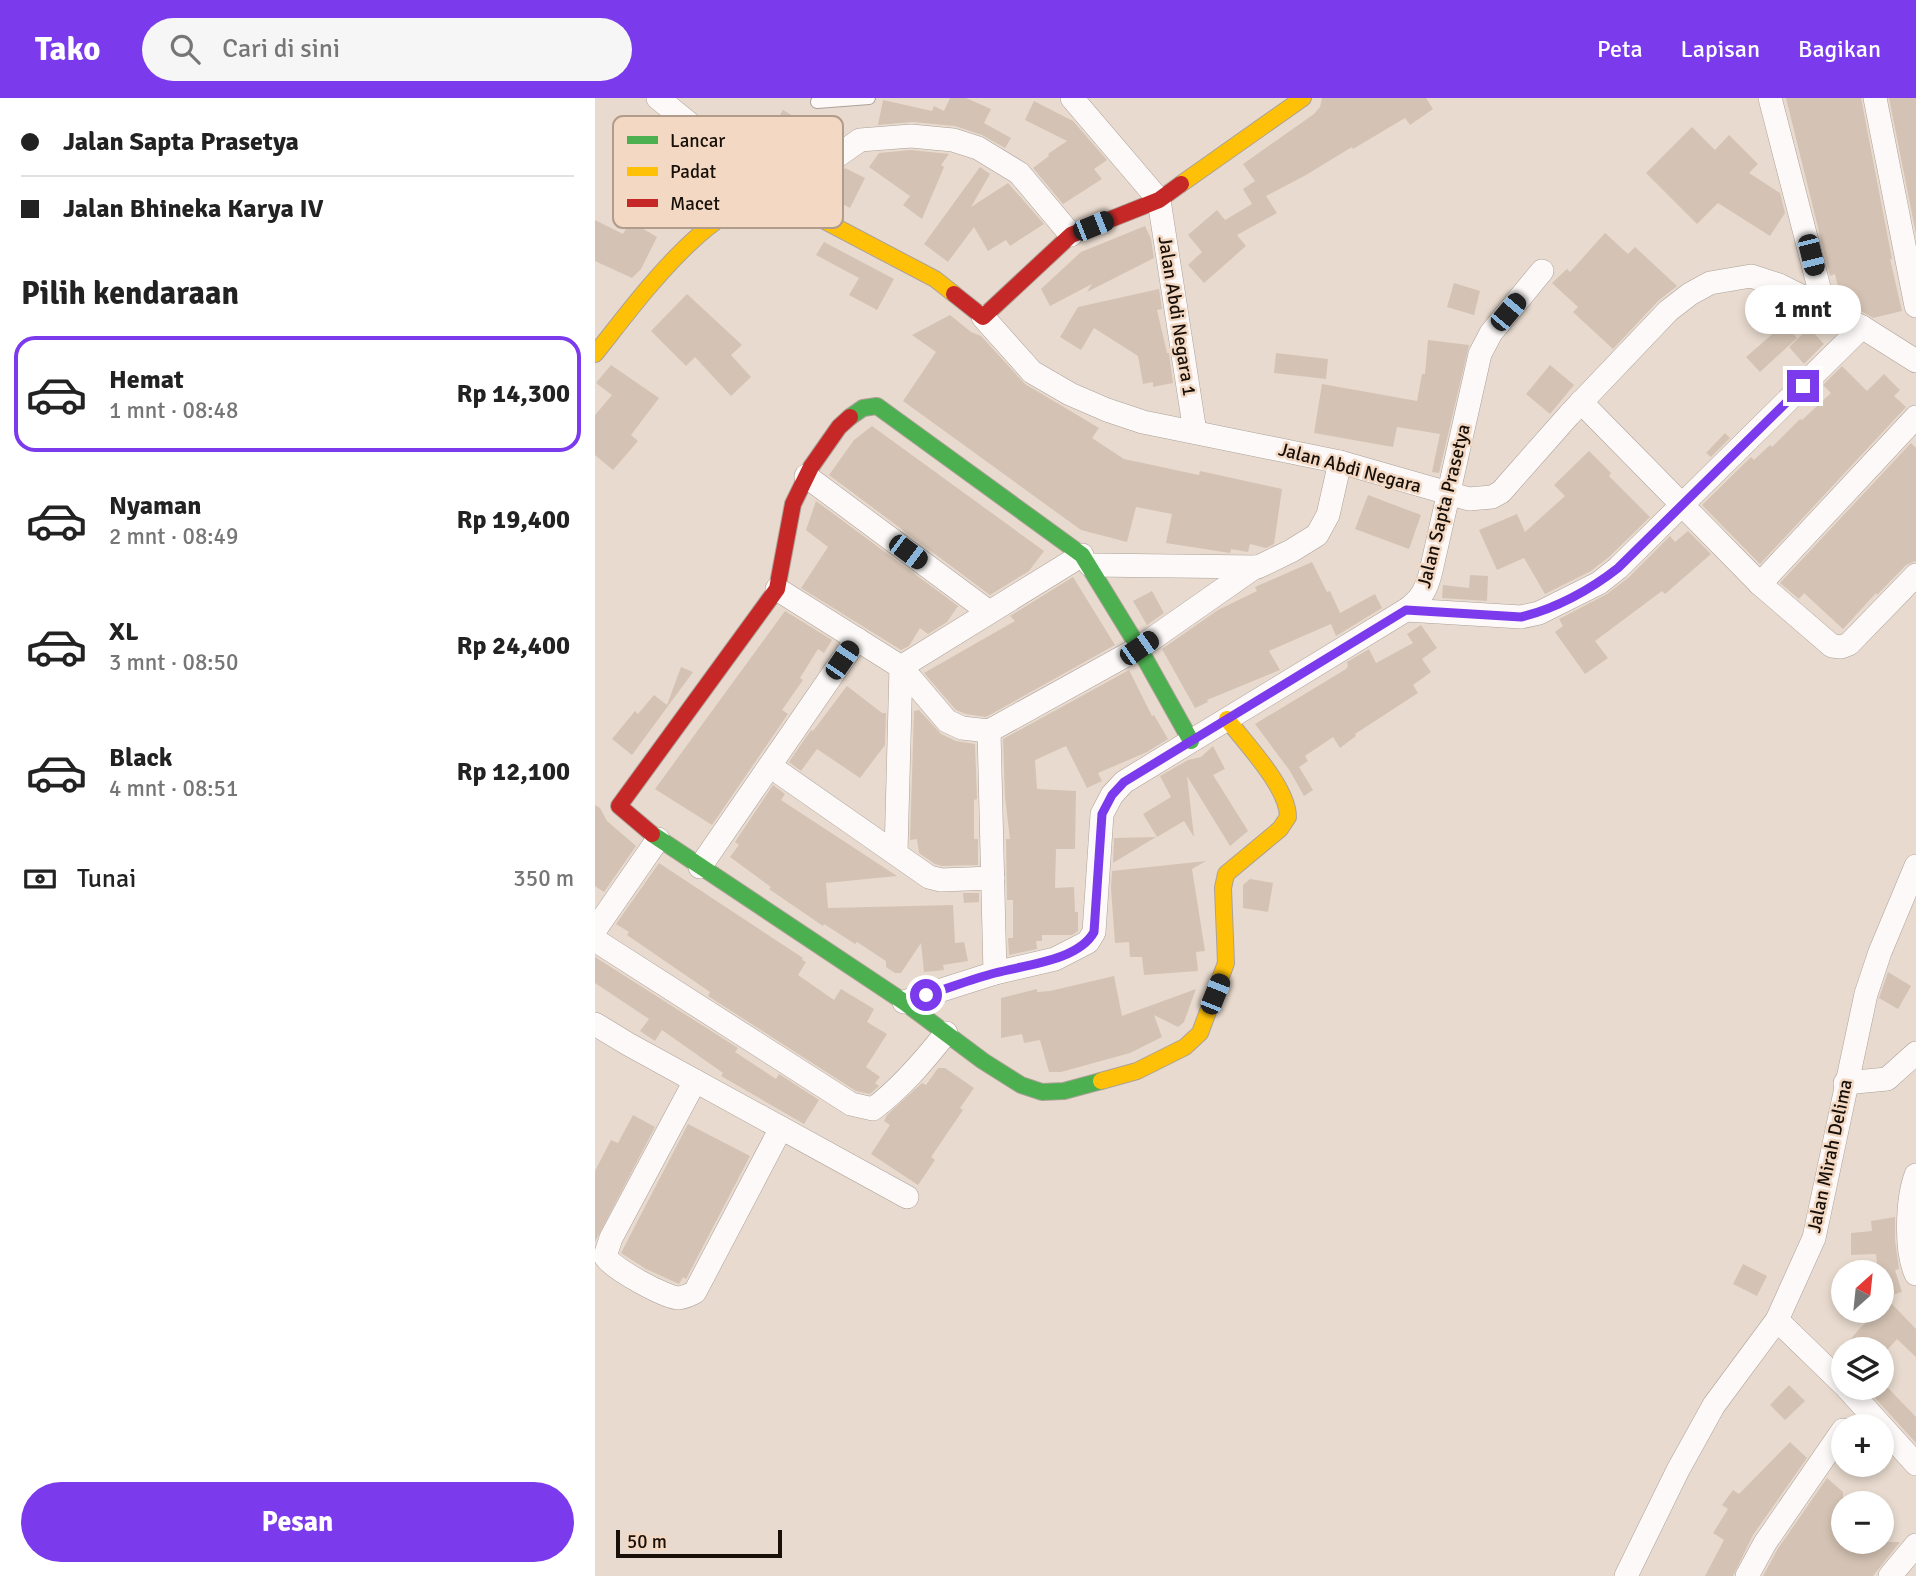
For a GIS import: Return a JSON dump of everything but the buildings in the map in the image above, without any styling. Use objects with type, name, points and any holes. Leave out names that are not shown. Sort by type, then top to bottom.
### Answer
[{"type":"street","points":[[658,98],[680,116]]},
{"type":"street","points":[[1072,98],[1159,200]]},
{"type":"street","points":[[838,228],[935,279],[983,317],[1071,235],[1159,200],[1303,98]]},
{"type":"street","points":[[1770,98],[1824,307]]},
{"type":"street","points":[[1875,98],[1916,306]]},
{"type":"street","points":[[843,152],[860,140],[911,136],[953,139],[978,148],[1019,173],[1071,235]]},
{"type":"street","name":"Jalan Abdi Negara 1","points":[[1159,200],[1195,432]]},
{"type":"street","points":[[595,354],[672,260],[709,228]]},
{"type":"street","name":"Jalan Sapta Prasetya","points":[[904,1002],[995,973],[1055,959],[1088,942],[1094,932],[1102,814],[1124,782],[1419,600],[1429,581],[1480,354],[1491,333],[1542,271]]},
{"type":"street","name":"Jalan Abdi Negara","points":[[983,317],[1032,372],[1070,394],[1107,410],[1143,422],[1340,462],[1447,494],[1480,500],[1501,492],[1581,402],[1668,311],[1690,293],[1710,283],[1751,275],[1779,285],[1862,327],[1916,361]]},
{"type":"street","points":[[1406,610],[1521,617],[1539,613],[1599,583],[1683,505],[1862,327]]},
{"type":"street","points":[[1581,402],[1760,584],[1832,646],[1849,644],[1916,575]]},
{"type":"street","points":[[1191,741],[1086,560],[877,406],[863,408],[839,427],[806,476],[787,522],[777,589],[619,806],[658,839],[904,1002],[983,1061],[1021,1084],[1042,1092],[1064,1091],[1136,1071],[1185,1046],[1200,1032],[1226,963],[1223,888],[1226,874],[1280,829],[1287,821],[1289,813],[1280,792],[1227,719]]},
{"type":"street","points":[[1760,584],[1916,417]]},
{"type":"street","points":[[777,589],[901,667],[947,721],[962,728],[989,731],[1139,648],[1255,567],[1291,551],[1317,535],[1328,515],[1340,462]]},
{"type":"street","points":[[806,476],[989,612]]},
{"type":"street","points":[[901,667],[989,612],[1086,560],[1255,567]]},
{"type":"street","points":[[700,867],[857,639]]},
{"type":"street","points":[[895,853],[901,667]]},
{"type":"street","points":[[989,731],[995,973]]},
{"type":"street","points":[[770,766],[929,877],[941,880],[993,878]]},
{"type":"street","points":[[595,930],[658,839]]},
{"type":"street","name":"Jalan Mirah Delima","points":[[1626,1576],[1678,1470],[1714,1405],[1777,1320],[1814,1238],[1845,1083],[1866,995],[1880,952],[1916,866]]},
{"type":"street","points":[[595,940],[851,1104],[862,1108],[873,1109],[891,1095],[946,1033]]},
{"type":"street","points":[[595,1024],[907,1197]]},
{"type":"street","points":[[1845,1083],[1887,1079],[1916,1053]]},
{"type":"street","points":[[695,1081],[611,1238],[605,1256],[615,1267],[670,1296],[683,1297],[695,1292],[781,1128]]},
{"type":"street","points":[[1916,1175],[1908,1227],[1912,1266],[1916,1274]]},
{"type":"street","points":[[1777,1320],[1831,1372]]},
{"type":"street","points":[[1858,1400],[1916,1464]]},
{"type":"street","points":[[1747,1576],[1765,1543],[1831,1447]]},
{"type":"street","points":[[1890,1576],[1916,1545]]},
{"type":"lane","points":[[817,102],[869,98]]},
{"type":"traffic: fast","points":[[850,417],[863,408],[877,406],[1082,555],[1139,648],[1191,741]]},
{"type":"traffic: fast","points":[[652,834],[904,1002],[983,1061],[1021,1085],[1042,1092],[1064,1091],[1101,1081]]},
{"type":"traffic: slow","points":[[1181,184],[1303,98]]},
{"type":"traffic: slow","points":[[595,354],[653,282],[709,228]]},
{"type":"traffic: slow","points":[[838,228],[935,279],[954,294]]},
{"type":"traffic: slow","points":[[1101,1081],[1137,1071],[1185,1047],[1200,1033],[1226,963],[1223,888],[1226,874],[1280,829],[1288,817],[1281,792],[1273,779],[1227,719]]},
{"type":"traffic: jam","points":[[954,294],[983,317],[1071,235],[1159,200],[1181,184]]},
{"type":"traffic: jam","points":[[652,834],[619,806],[777,589],[793,504],[811,467],[839,427],[850,417]]},
{"type":"route","points":[[926,995],[995,973],[1055,959],[1088,942],[1094,932],[1102,814],[1112,795],[1124,782],[1406,610],[1521,617],[1539,613],[1599,583],[1618,568],[1803,386]]}]
